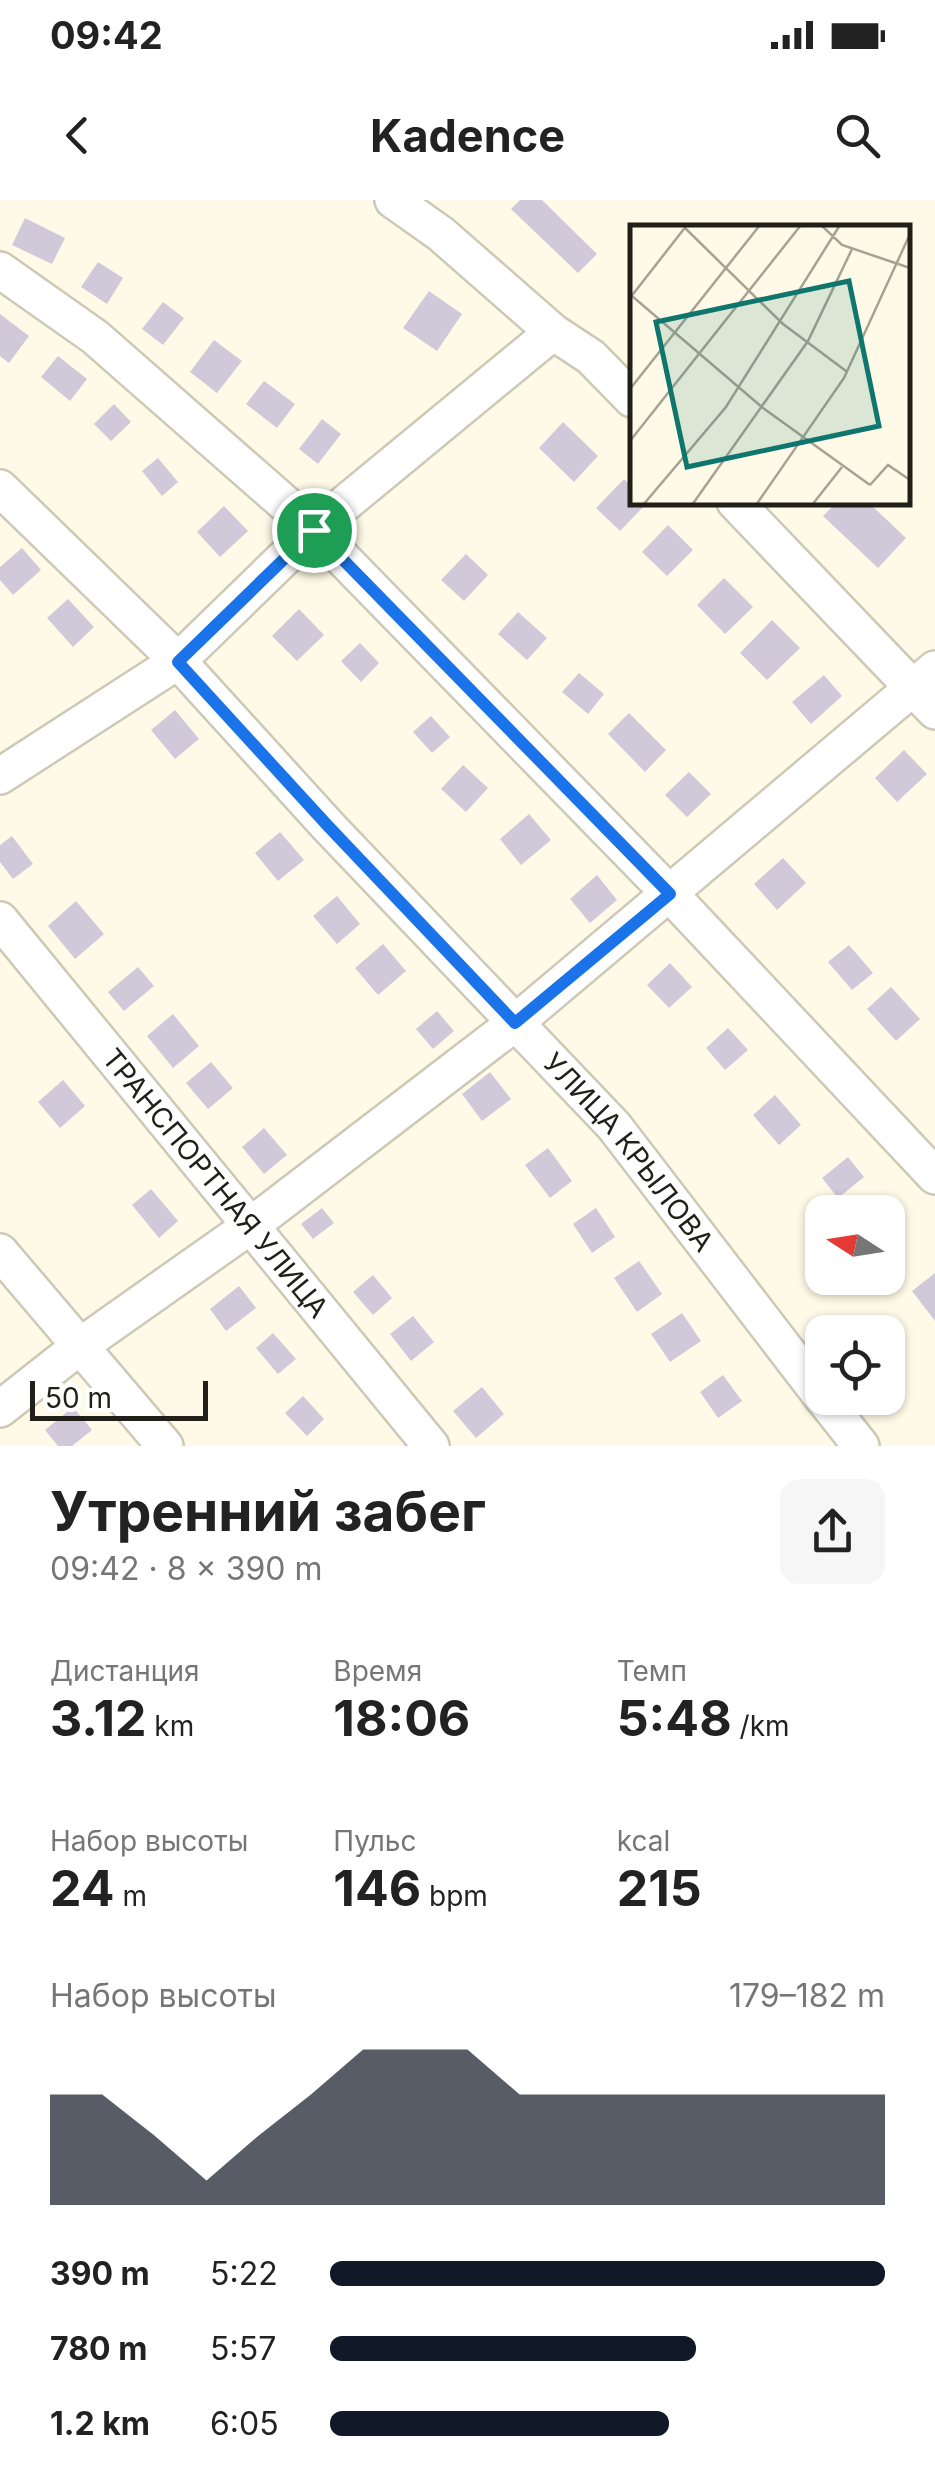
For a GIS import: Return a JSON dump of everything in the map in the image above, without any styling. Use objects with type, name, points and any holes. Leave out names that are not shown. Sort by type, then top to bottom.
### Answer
[{"type":"street","points":[[394,200],[441,234],[552,332],[591,357],[630,397]]},
{"type":"street","points":[[0,270],[95,337],[314,530],[670,894],[935,1176]]},
{"type":"street","points":[[0,776],[178,662],[314,530],[552,332]]},
{"type":"street","name":"УЛИЦА КРЫЛОВА","points":[[0,488],[178,662],[341,840],[614,1126],[805,1374]]},
{"type":"street","points":[[0,1409],[80,1346],[250,1226],[515,1023],[670,894],[928,690],[738,505]]},
{"type":"street","name":"ТРАНСПОРТНАЯ УЛИЦА","points":[[0,920],[431,1446]]},
{"type":"street","points":[[0,1252],[166,1446]]},
{"type":"street","name":"УЛИЦА КРЫЛОВА","points":[[837,1415],[860,1446]]},
{"type":"building","points":[[520,200],[542,200],[597,254],[578,273],[511,209]]},
{"type":"building","points":[[25,218],[65,238],[52,264],[12,245]]},
{"type":"building","points":[[98,262],[123,278],[107,304],[81,287]]},
{"type":"building","points":[[429,291],[462,314],[437,351],[403,328]]},
{"type":"building","points":[[163,302],[184,318],[163,345],[142,329]]},
{"type":"building","points":[[0,314],[29,336],[9,363],[0,356]]},
{"type":"building","points":[[214,340],[242,361],[217,393],[190,372]]},
{"type":"building","points":[[58,356],[87,379],[70,401],[41,377]]},
{"type":"building","points":[[264,381],[295,404],[277,428],[246,404]]},
{"type":"building","points":[[114,404],[131,422],[111,441],[94,424]]},
{"type":"building","points":[[322,419],[341,434],[318,464],[299,449]]},
{"type":"building","points":[[563,422],[598,456],[574,482],[539,448]]},
{"type":"building","points":[[158,458],[178,482],[162,496],[142,471]]},
{"type":"building","points":[[624,479],[630,485],[630,505],[645,505],[620,531],[596,508]]},
{"type":"building","points":[[834,505],[871,505],[906,538],[878,568],[823,516]]},
{"type":"building","points":[[224,506],[248,531],[220,557],[197,532]]},
{"type":"building","points":[[668,525],[693,550],[667,576],[642,552]]},
{"type":"building","points":[[22,548],[41,570],[13,595],[0,580],[0,567]]},
{"type":"building","points":[[466,554],[488,575],[464,601],[441,580]]},
{"type":"building","points":[[724,578],[753,607],[725,634],[697,605]]},
{"type":"building","points":[[68,599],[94,627],[73,647],[47,618]]},
{"type":"building","points":[[299,609],[324,635],[297,661],[272,636]]},
{"type":"building","points":[[518,612],[547,638],[527,660],[498,634]]},
{"type":"building","points":[[772,620],[800,648],[767,680],[740,653]]},
{"type":"building","points":[[360,643],[379,663],[361,682],[341,661]]},
{"type":"building","points":[[579,673],[604,694],[588,714],[562,692]]},
{"type":"building","points":[[824,675],[842,696],[811,724],[792,702]]},
{"type":"building","points":[[175,710],[199,739],[175,759],[151,730]]},
{"type":"building","points":[[629,713],[666,750],[645,772],[608,734]]},
{"type":"building","points":[[431,716],[450,737],[432,753],[413,732]]},
{"type":"building","points":[[904,750],[927,774],[897,802],[875,778]]},
{"type":"building","points":[[463,765],[488,788],[466,812],[441,789]]},
{"type":"building","points":[[689,772],[711,794],[687,817],[665,795]]},
{"type":"building","points":[[529,814],[551,840],[521,865],[500,839]]},
{"type":"building","points":[[280,832],[304,860],[278,881],[255,853]]},
{"type":"building","points":[[12,836],[33,864],[13,879],[0,862],[0,845]]},
{"type":"building","points":[[783,858],[806,883],[777,910],[754,884]]},
{"type":"building","points":[[597,875],[617,900],[590,923],[570,899]]},
{"type":"building","points":[[337,896],[360,924],[337,944],[313,916]]},
{"type":"building","points":[[76,901],[104,934],[75,959],[48,926]]},
{"type":"building","points":[[383,944],[406,971],[378,995],[355,968]]},
{"type":"building","points":[[849,945],[873,973],[852,990],[828,962]]},
{"type":"building","points":[[670,963],[692,987],[669,1008],[647,985]]},
{"type":"building","points":[[138,967],[154,986],[124,1011],[108,992]]},
{"type":"building","points":[[891,987],[920,1019],[896,1041],[867,1009]]},
{"type":"building","points":[[437,1011],[454,1031],[433,1049],[416,1029]]},
{"type":"building","points":[[173,1014],[199,1046],[173,1068],[147,1036]]},
{"type":"building","points":[[728,1028],[748,1050],[725,1070],[706,1048]]},
{"type":"building","points":[[211,1062],[233,1088],[208,1109],[186,1083]]},
{"type":"building","points":[[490,1072],[511,1099],[482,1121],[462,1094]]},
{"type":"building","points":[[63,1080],[85,1106],[60,1128],[38,1102]]},
{"type":"building","points":[[775,1095],[801,1125],[779,1145],[753,1115]]},
{"type":"building","points":[[264,1128],[287,1155],[264,1174],[242,1147]]},
{"type":"building","points":[[548,1148],[572,1181],[550,1198],[525,1165]]},
{"type":"building","points":[[848,1157],[864,1177],[842,1195],[836,1195],[822,1178]]},
{"type":"building","points":[[151,1189],[178,1221],[159,1238],[132,1205]]},
{"type":"building","points":[[322,1208],[334,1223],[313,1239],[301,1224]]},
{"type":"building","points":[[596,1208],[615,1237],[592,1253],[573,1224]]},
{"type":"building","points":[[639,1261],[662,1294],[637,1312],[614,1278]]},
{"type":"building","points":[[935,1273],[935,1321],[912,1291]]},
{"type":"building","points":[[373,1275],[392,1298],[373,1315],[353,1292]]},
{"type":"building","points":[[239,1286],[256,1308],[226,1331],[210,1309]]},
{"type":"building","points":[[682,1313],[701,1341],[670,1362],[651,1334]]},
{"type":"building","points":[[413,1316],[434,1342],[411,1361],[390,1334]]},
{"type":"building","points":[[273,1333],[296,1359],[278,1374],[256,1348]]},
{"type":"building","points":[[723,1375],[742,1401],[718,1418],[700,1392]]},
{"type":"building","points":[[482,1387],[504,1414],[476,1438],[453,1411]]},
{"type":"building","points":[[303,1396],[324,1419],[307,1436],[285,1413]]},
{"type":"building","points":[[73,1407],[92,1430],[72,1446],[58,1446],[45,1430]]},
{"type":"route","points":[[314,530],[670,894],[515,1023],[178,662],[314,530]]}]
